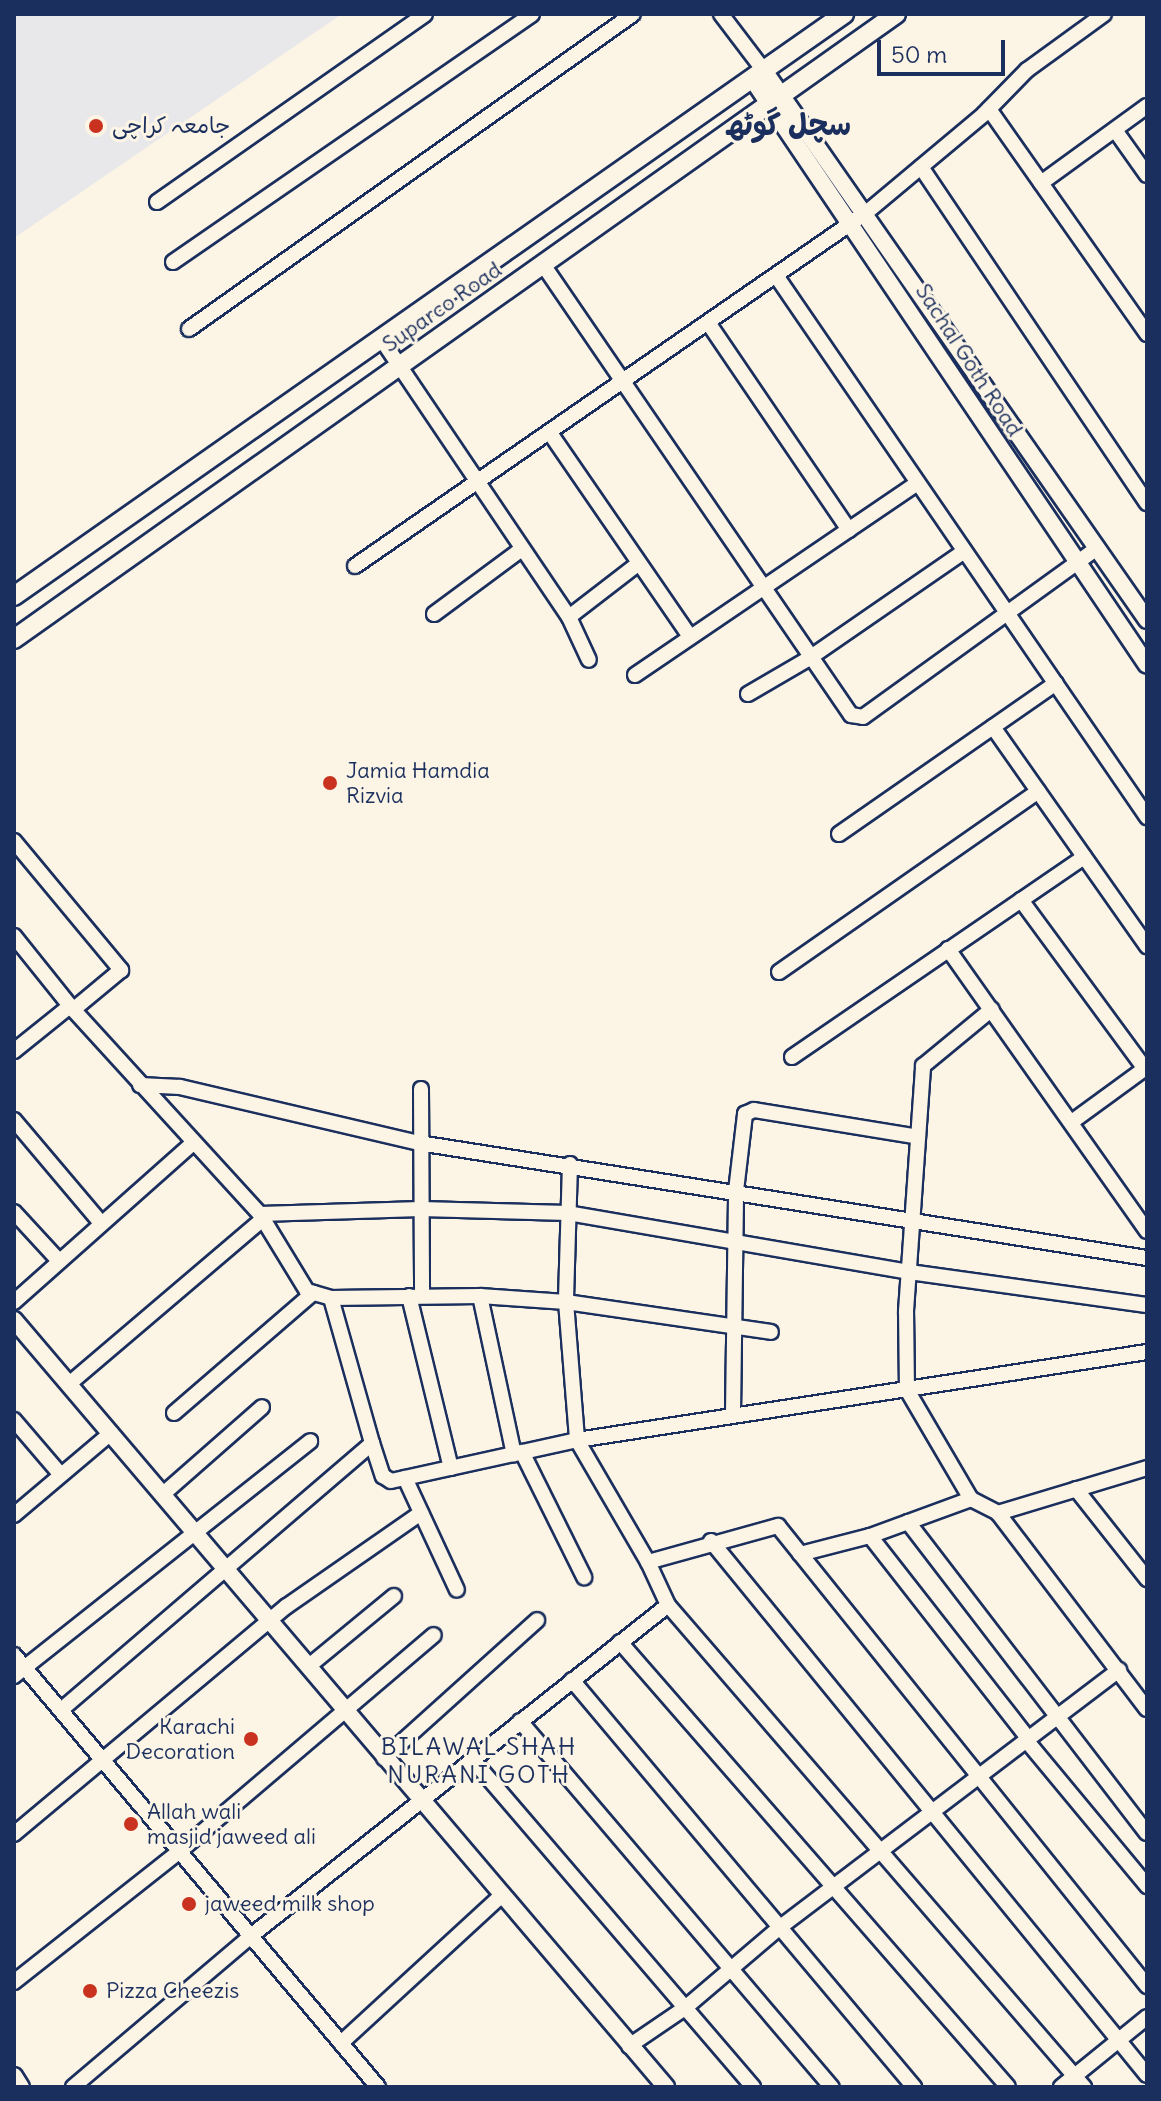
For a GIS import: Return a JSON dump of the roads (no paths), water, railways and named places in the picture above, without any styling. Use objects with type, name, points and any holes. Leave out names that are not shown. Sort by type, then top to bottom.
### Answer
[{"type":"main road","name":"Suparco Road","points":[[14,596],[844,14]]},
{"type":"main road","name":"Suparco Road","points":[[14,639],[896,14]]},
{"type":"street","points":[[157,202],[425,14]]},
{"type":"street","points":[[173,262],[532,14]]},
{"type":"street","points":[[189,329],[633,14]]},
{"type":"street","points":[[721,14],[759,76]]},
{"type":"street","points":[[355,566],[860,217],[989,109],[1027,70],[1104,14]]},
{"type":"street","name":"Sachal Goth Road","points":[[759,76],[1146,615]]},
{"type":"street","points":[[1041,183],[1147,106]]},
{"type":"street","points":[[989,109],[1147,334]]},
{"type":"street","points":[[1115,130],[1147,175]]},
{"type":"street","points":[[921,167],[1147,503]]},
{"type":"street","name":"Sachal Goth Road","points":[[860,217],[1077,564],[1147,665]]},
{"type":"street","points":[[544,266],[621,385],[846,710],[863,717],[1005,611],[1097,548]]},
{"type":"street","points":[[777,277],[1147,817]]},
{"type":"street","points":[[709,324],[849,530]]},
{"type":"street","points":[[382,340],[569,617],[589,660]]},
{"type":"street","points":[[550,433],[690,637]]},
{"type":"street","points":[[635,675],[916,484]]},
{"type":"street","points":[[434,614],[522,549]]},
{"type":"street","points":[[748,694],[808,659],[963,552]]},
{"type":"street","points":[[569,617],[639,563]]},
{"type":"street","points":[[839,834],[1056,683]]},
{"type":"street","points":[[993,727],[1147,946]]},
{"type":"street","points":[[779,972],[1038,791]]},
{"type":"street","points":[[14,841],[121,970],[14,1051]]},
{"type":"street","points":[[792,1057],[1084,857]]},
{"type":"street","points":[[1021,900],[1146,1068],[1073,1121]]},
{"type":"street","points":[[14,936],[71,1008],[261,1217],[290,1270],[313,1293],[331,1298],[480,1296],[566,1302],[771,1332]]},
{"type":"street","points":[[948,949],[1145,1223]]},
{"type":"street","points":[[992,1009],[923,1066],[909,1272],[907,1390],[971,1499],[998,1513],[1147,1708]]},
{"type":"street","points":[[140,1085],[180,1087],[419,1143],[570,1164],[1147,1258]]},
{"type":"street","points":[[421,1089],[421,1209],[416,1296],[451,1468]]},
{"type":"street","points":[[733,1413],[734,1242],[742,1121],[750,1110],[918,1137]]},
{"type":"street","points":[[14,1120],[101,1223]]},
{"type":"street","points":[[14,1302],[193,1143]]},
{"type":"street","points":[[570,1164],[566,1302],[577,1440],[648,1562],[668,1605],[1080,2081]]},
{"type":"street","points":[[69,1384],[261,1217],[421,1209],[568,1213],[909,1272],[1147,1305]]},
{"type":"street","points":[[14,1212],[59,1261]]},
{"type":"street","points":[[174,1413],[313,1293]]},
{"type":"street","points":[[480,1296],[518,1453],[584,1577]]},
{"type":"street","points":[[331,1298],[385,1479],[405,1478],[577,1440],[733,1413],[907,1390],[1147,1352]]},
{"type":"street","points":[[14,1320],[224,1570],[272,1618],[419,1800],[666,2087]]},
{"type":"street","points":[[162,1495],[262,1407]]},
{"type":"street","points":[[14,1420],[61,1475]]},
{"type":"street","points":[[14,1515],[111,1433]]},
{"type":"street","points":[[20,1671],[191,1530],[310,1441]]},
{"type":"street","points":[[61,1710],[372,1443]]},
{"type":"street","points":[[998,1513],[1142,1469],[1147,1484]]},
{"type":"street","points":[[405,1478],[457,1590]]},
{"type":"street","points":[[1076,1489],[1147,1579]]},
{"type":"street","points":[[800,1554],[870,1536],[971,1499]]},
{"type":"street","points":[[14,1834],[272,1618],[421,1513]]},
{"type":"street","points":[[908,1522],[1147,1833]]},
{"type":"street","points":[[648,1562],[711,1541],[778,1526],[975,1778],[1147,1986]]},
{"type":"street","points":[[870,1536],[1027,1739],[1147,1886]]},
{"type":"street","points":[[711,1541],[1147,2075]]},
{"type":"street","points":[[309,1666],[394,1596]]},
{"type":"street","points":[[73,2087],[252,1935],[668,1605]]},
{"type":"street","points":[[384,1758],[537,1620]]},
{"type":"street","points":[[14,1982],[180,1851],[434,1635]]},
{"type":"street","points":[[620,1642],[1008,2087]]},
{"type":"street","points":[[14,1655],[20,1671],[61,1710],[378,2087]]},
{"type":"street","points":[[629,2046],[685,2008],[779,1928],[1119,1670]]},
{"type":"street","points":[[572,1680],[914,2087]]},
{"type":"street","points":[[520,1721],[832,2087]]},
{"type":"street","points":[[472,1759],[753,2087]]},
{"type":"street","points":[[341,2043],[503,1894]]},
{"type":"street","points":[[1061,2087],[1080,2081],[1118,2040],[1147,2017]]},
{"type":"street","points":[[14,2076],[21,2087]]},
{"type":"place","name":"جامعہ کراچی","points":[[96,126]]},
{"type":"place","name":"Jamia Hamdia Rizvia","points":[[330,783]]},
{"type":"place","name":"Karachi Decoration","points":[[251,1739]]},
{"type":"place","name":"Allah wali masjid jaweed ali","points":[[131,1824]]},
{"type":"place","name":"jaweed milk shop","points":[[189,1904]]},
{"type":"place","name":"Pizza Cheezis","points":[[90,1991]]},
{"type":"district","name":"سچل گوٹھ","points":[[788,124]]},
{"type":"district","name":"BILAWAL SHAH NURANI GOTH","points":[[479,1761]]}]
